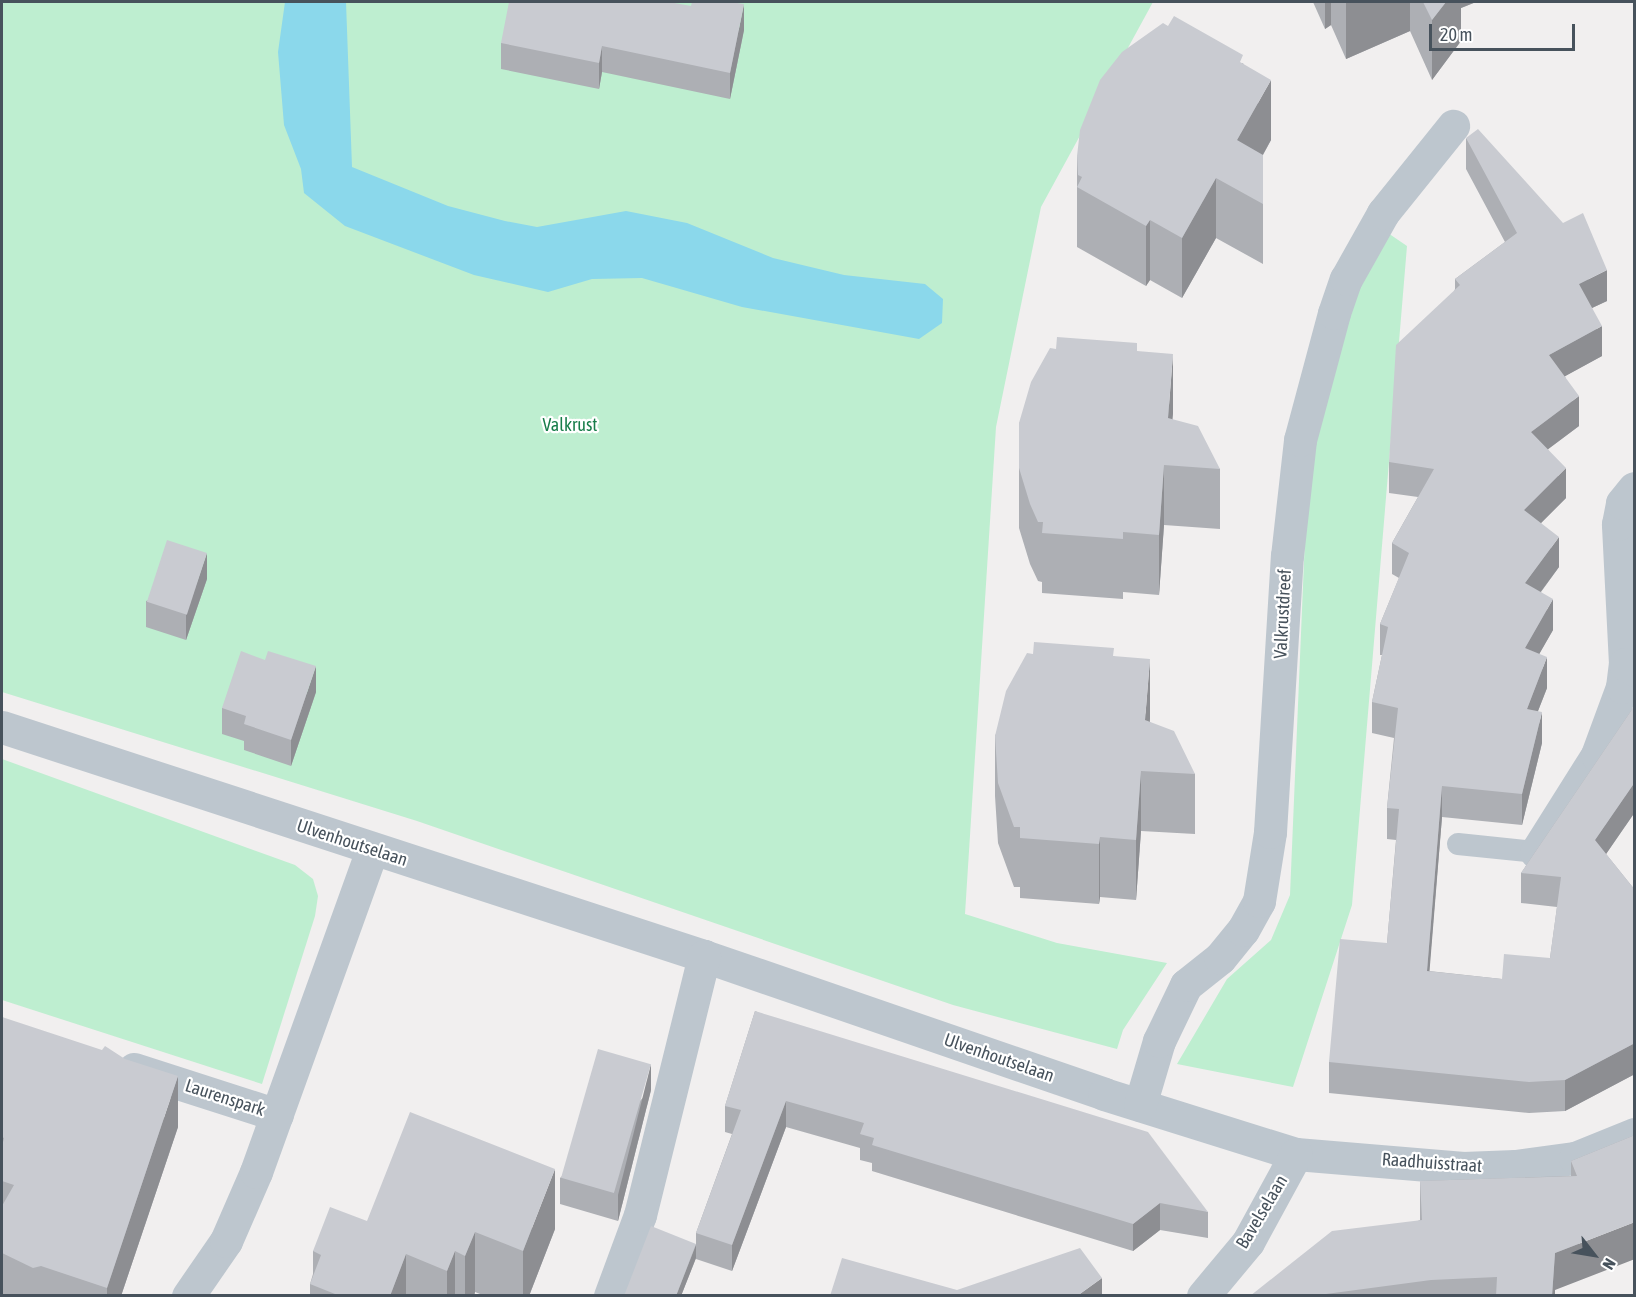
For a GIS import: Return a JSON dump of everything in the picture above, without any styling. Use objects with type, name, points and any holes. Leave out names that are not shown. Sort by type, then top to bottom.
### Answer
[{"type":"street","name":"Valkrustdreef","points":[[1140,1105],[1159,1041],[1186,985],[1220,958],[1243,930],[1259,901],[1270,832],[1287,556],[1299,450],[1334,313],[1346,279],[1383,213],[1453,126]]},
{"type":"street","points":[[1536,852],[1597,755],[1630,667],[1618,524],[1622,503],[1635,488]]},
{"type":"street","name":"Ulvenhoutselaan","points":[[2,728],[704,956],[1140,1105],[1296,1154]]},
{"type":"street","name":"Laurenspark","points":[[188,1296],[226,1241],[277,1115],[372,850]]},
{"type":"street","points":[[610,1296],[640,1215],[704,956]]},
{"type":"street","name":"Laurenspark","points":[[101,1058],[277,1115]]},
{"type":"street","name":"Raadhuisstraat","points":[[1296,1154],[1462,1168],[1515,1166],[1575,1158],[1635,1134]]},
{"type":"street","name":"Bavelselaan","points":[[1203,1296],[1248,1242],[1296,1154]]},
{"type":"lane","points":[[1458,844],[1536,852]]},
{"type":"green space","name":"Valkrust","points":[[2,2],[1153,2],[1041,207],[996,427],[965,914],[1057,943],[1167,963],[1123,1030],[1117,1049],[953,1005],[417,821],[2,692]]},
{"type":"green space","points":[[1385,231],[1407,246],[1352,905],[1293,1087],[1177,1064],[1227,979],[1271,940],[1290,895],[1306,514],[1320,417],[1342,327]]},
{"type":"green space","points":[[2,759],[295,865],[313,879],[318,896],[315,916],[262,1084],[2,1000]]},
{"type":"water","points":[[285,2],[346,2],[352,167],[448,206],[505,221],[537,227],[626,211],[687,223],[773,258],[844,275],[925,284],[943,299],[942,323],[919,339],[742,307],[642,278],[592,279],[548,292],[474,275],[345,226],[304,193],[301,169],[284,125],[278,52]]},
{"type":"building","points":[[509,2],[669,2],[691,6],[692,2],[744,4],[730,73],[602,46],[599,63],[501,43]]},
{"type":"building","points":[[1423,2],[1446,2],[1432,20]]},
{"type":"building","points":[[1174,16],[1243,55],[1240,62],[1271,80],[1237,140],[1263,155],[1263,204],[1216,178],[1182,238],[1150,220],[1146,226],[1077,187],[1082,177],[1078,175],[1077,156],[1080,130],[1100,80],[1122,52],[1163,23],[1168,26]]},
{"type":"building","points":[[1478,129],[1563,223],[1583,213],[1607,270],[1579,284],[1602,326],[1549,355],[1579,396],[1531,432],[1566,468],[1524,510],[1559,537],[1525,583],[1553,599],[1525,648],[1547,657],[1527,709],[1542,712],[1522,794],[1442,786],[1427,971],[1502,979],[1504,954],[1550,958],[1561,877],[1521,873],[1635,705],[1635,782],[1595,840],[1635,890],[1635,1043],[1565,1080],[1529,1082],[1329,1062],[1340,939],[1387,943],[1399,809],[1387,808],[1398,708],[1372,702],[1388,627],[1380,624],[1409,553],[1392,543],[1434,469],[1389,462],[1396,345],[1460,285],[1455,279],[1517,233],[1466,138]]},
{"type":"building","points":[[1057,337],[1137,343],[1137,351],[1173,354],[1168,418],[1198,426],[1220,469],[1164,465],[1159,535],[1123,532],[1123,539],[1042,533],[1043,522],[1038,522],[1030,504],[1019,468],[1019,423],[1031,382],[1050,348],[1056,349]]},
{"type":"building","points":[[167,540],[207,553],[187,615],[147,602]]},
{"type":"building","points":[[1034,642],[1114,648],[1113,656],[1150,659],[1145,720],[1174,731],[1195,774],[1141,771],[1136,840],[1100,837],[1099,844],[1020,838],[1020,827],[1014,827],[998,783],[995,736],[1006,691],[1027,653],[1033,654]]},
{"type":"building","points":[[241,651],[265,660],[268,651],[316,666],[291,740],[244,724],[246,716],[222,708]]},
{"type":"building","points":[[755,1011],[1148,1132],[1208,1212],[1160,1203],[1133,1224],[872,1145],[874,1138],[860,1134],[864,1123],[786,1101],[732,1245],[696,1233],[741,1110],[725,1106]]},
{"type":"building","points":[[2,1017],[102,1050],[105,1046],[125,1059],[178,1076],[107,1288],[41,1266],[33,1268],[2,1253],[2,1206],[14,1185],[2,1181],[4,1138],[2,1137]]},
{"type":"building","points":[[598,1049],[651,1064],[614,1193],[561,1178]]},
{"type":"building","points":[[410,1112],[555,1169],[523,1251],[475,1232],[465,1256],[455,1251],[447,1271],[406,1254],[390,1296],[340,1296],[310,1284],[321,1255],[313,1251],[330,1207],[367,1221]]},
{"type":"building","points":[[1635,1135],[1635,1222],[1555,1253],[1552,1296],[1496,1296],[1497,1277],[1431,1280],[1326,1294],[1327,1296],[1250,1296],[1332,1231],[1422,1220],[1420,1181],[1577,1176],[1571,1161]]},
{"type":"building","points":[[651,1226],[696,1244],[676,1296],[624,1296]]},
{"type":"building","points":[[1080,1248],[1102,1278],[1077,1296],[830,1296],[842,1258],[957,1290]]}]
